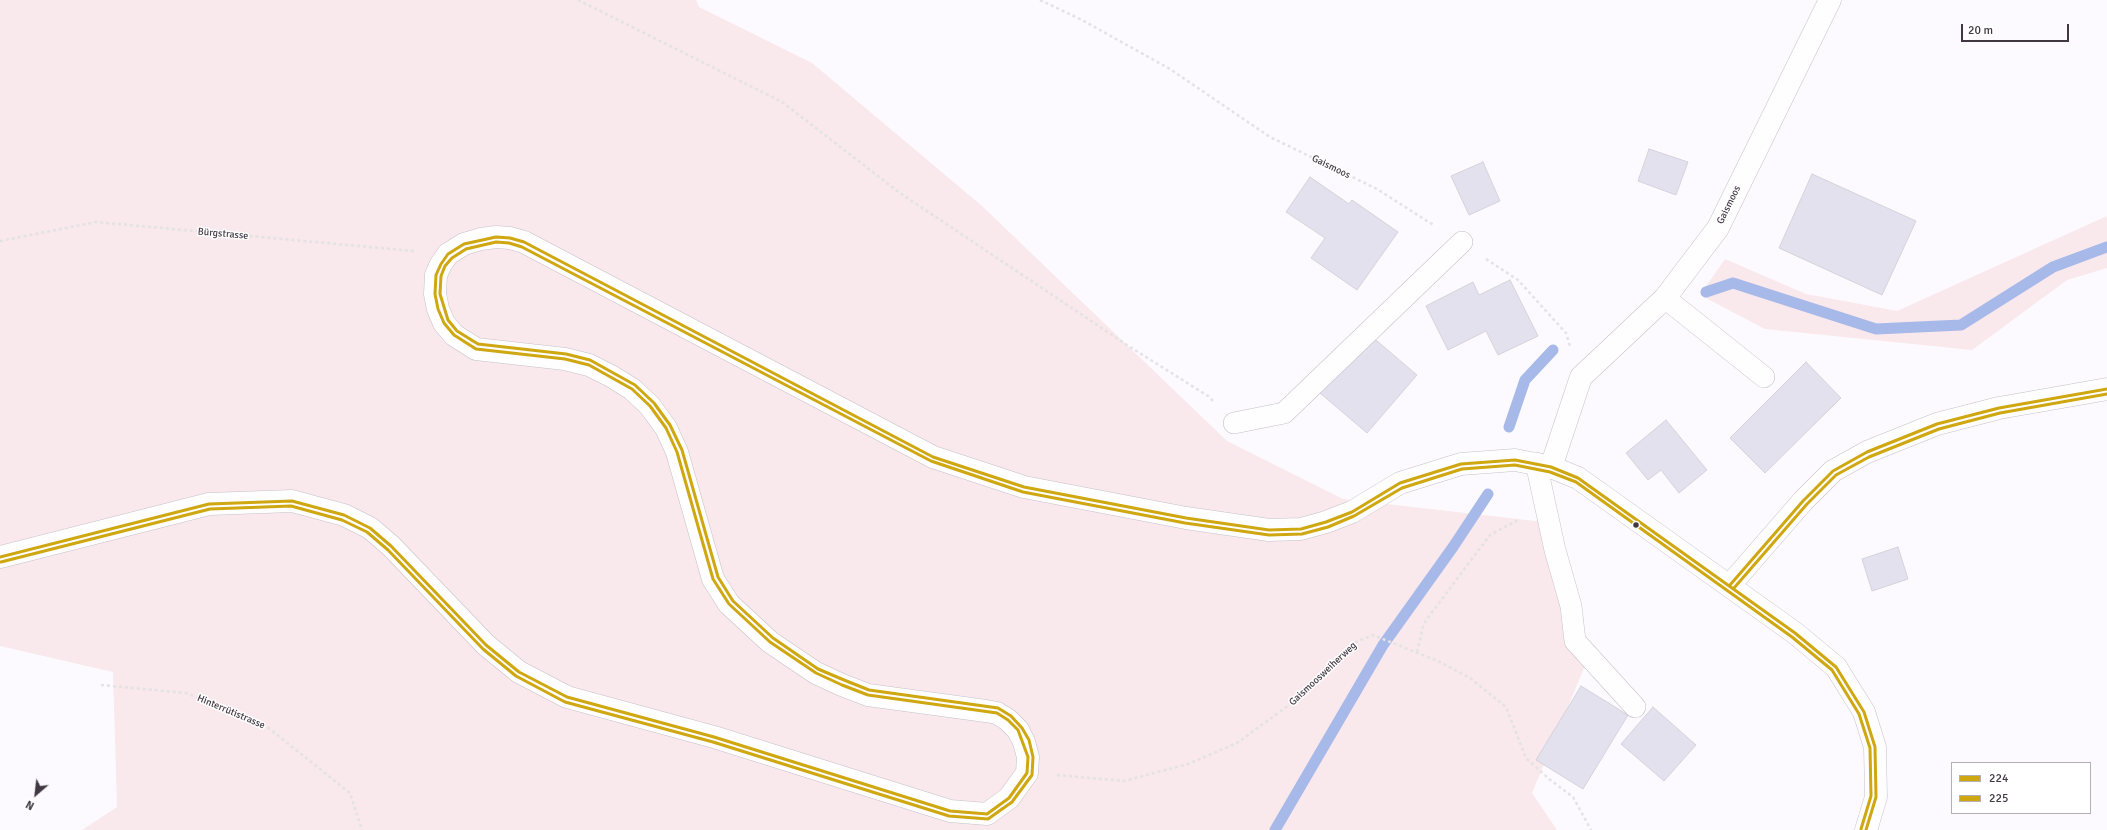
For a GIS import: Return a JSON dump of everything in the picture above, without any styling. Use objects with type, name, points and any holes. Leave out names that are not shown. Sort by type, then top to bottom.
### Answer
[{"type":"street","name":"Gaismoos","points":[[1544,465],[1581,377],[1666,298],[1718,228],[1830,0]]},
{"type":"street","points":[[0,557],[210,504],[292,501],[344,515],[370,528],[391,546],[486,645],[519,672],[567,697],[714,737],[950,812],[987,814],[1009,798],[1027,773],[1028,758],[1024,742],[1013,725],[997,713],[868,695],[816,673],[770,642],[748,624],[729,604],[713,579],[677,452],[666,428],[650,406],[627,386],[611,376],[588,365],[565,359],[476,349],[454,336],[444,323],[438,309],[435,294],[436,275],[448,254],[464,244],[481,238],[496,237],[524,242],[933,457],[1024,488],[1186,518],[1268,530],[1302,529],[1352,512],[1400,483],[1461,464],[1515,460],[1544,465],[1578,478],[1730,585],[1795,633],[1836,666],[1864,712],[1875,747],[1876,797],[1866,830]]},
{"type":"street","points":[[1730,585],[1803,501],[1833,471],[1867,452],[1937,424],[2000,408],[2107,389]]},
{"type":"lane","points":[[1234,423],[1284,414],[1462,242]]},
{"type":"lane","points":[[1666,298],[1764,377]]},
{"type":"lane","points":[[1544,465],[1546,507],[1555,550],[1571,606],[1575,641],[1635,707]]},
{"type":"path","points":[[578,0],[782,102],[900,193],[1127,345],[1208,396],[1234,423]]},
{"type":"path","name":"Gaismoos","points":[[1040,0],[1082,20],[1170,69],[1270,137],[1377,189],[1462,242],[1518,280],[1566,333],[1581,377]]},
{"type":"path","name":"Bürgstrasse","points":[[0,241],[96,222],[448,254]]},
{"type":"path","points":[[1546,507],[1490,534],[1424,623],[1417,652],[1470,678],[1506,706],[1526,758],[1573,797],[1591,830]]},
{"type":"path","name":"Gaismoosweiherweg","points":[[1027,773],[1124,781],[1188,764],[1237,743],[1300,697],[1356,642],[1373,636],[1417,652]]},
{"type":"path","name":"Hinterrütistrasse","points":[[101,684],[186,693],[266,726],[350,793],[362,830]]},
{"type":"shaded area","points":[[0,0],[696,0],[699,7],[812,63],[982,206],[1227,441],[1343,499],[1544,522],[1589,656],[1532,793],[1557,830],[82,830],[117,807],[113,672],[0,646]]},
{"type":"shaded area","points":[[2107,216],[2107,268],[2067,280],[1972,350],[1765,329],[1700,295],[1725,259],[1806,294],[1897,311]]},
{"type":"building","points":[[1649,149],[1688,162],[1676,195],[1638,181]]},
{"type":"building","points":[[1483,162],[1500,201],[1469,215],[1451,176]]},
{"type":"building","points":[[1812,174],[1916,221],[1882,295],[1779,248]]},
{"type":"building","points":[[1310,177],[1349,204],[1352,200],[1398,232],[1357,290],[1311,258],[1325,238],[1286,212]]},
{"type":"building","points":[[1510,280],[1538,336],[1498,355],[1486,331],[1448,350],[1426,306],[1473,282],[1479,295]]},
{"type":"building","points":[[1370,335],[1417,375],[1367,433],[1320,393]]},
{"type":"building","points":[[1806,362],[1841,398],[1765,473],[1730,438]]},
{"type":"building","points":[[1666,420],[1707,470],[1679,493],[1661,470],[1648,480],[1626,453]]},
{"type":"building","points":[[1898,547],[1908,579],[1872,591],[1862,559]]},
{"type":"building","points":[[1581,686],[1628,715],[1583,789],[1536,760]]},
{"type":"building","points":[[1653,707],[1696,745],[1664,781],[1621,744]]},
{"type":"waterway","points":[[1706,292],[1733,283],[1876,329],[1961,325],[2053,267],[2107,247]]},
{"type":"waterway","points":[[1509,427],[1525,380],[1553,350]]},
{"type":"waterway","points":[[1275,830],[1383,645],[1453,547],[1488,494]]},
{"type":"transit line","name":"224","points":[[0,557],[209,504],[292,501],[344,515],[370,528],[391,546],[486,645],[519,672],[567,697],[714,737],[950,811],[987,814],[1009,798],[1027,773],[1028,757],[1018,730],[1008,720],[997,713],[868,695],[842,685],[816,673],[770,642],[729,604],[713,579],[677,452],[666,428],[650,406],[632,389],[589,365],[565,359],[476,349],[454,335],[444,323],[438,309],[435,294],[436,275],[441,264],[448,254],[464,244],[496,237],[510,238],[524,242],[933,457],[1024,487],[1186,518],[1269,530],[1301,529],[1326,522],[1352,512],[1400,483],[1461,464],[1515,460],[1551,467],[1578,478],[1795,633],[1836,667],[1864,712],[1875,747],[1876,797],[1866,830]]},
{"type":"transit line","name":"225","points":[[1,562],[210,509],[291,506],[342,520],[367,532],[388,550],[483,649],[516,676],[565,702],[713,742],[949,816],[988,819],[1012,802],[1032,775],[1033,757],[1029,740],[1022,728],[1011,716],[998,708],[869,690],[844,680],[818,669],[773,638],[733,601],[718,577],[682,450],[670,425],[654,403],[635,385],[590,360],[566,354],[478,344],[457,331],[448,320],[440,294],[441,276],[445,266],[452,258],[466,249],[496,242],[509,243],[522,247],[931,461],[1023,492],[1185,523],[1269,535],[1302,534],[1328,527],[1354,516],[1402,488],[1462,469],[1515,465],[1550,472],[1576,482],[1792,637],[1832,670],[1859,714],[1870,748],[1871,796],[1861,829]]},
{"type":"transit line","name":"224","points":[[1730,585],[1803,501],[1833,471],[1867,452],[1937,424],[1999,408],[2107,389]]},
{"type":"transit line","name":"225","points":[[1734,588],[1807,504],[1836,475],[1869,457],[1939,429],[2000,413],[2107,394]]}]
